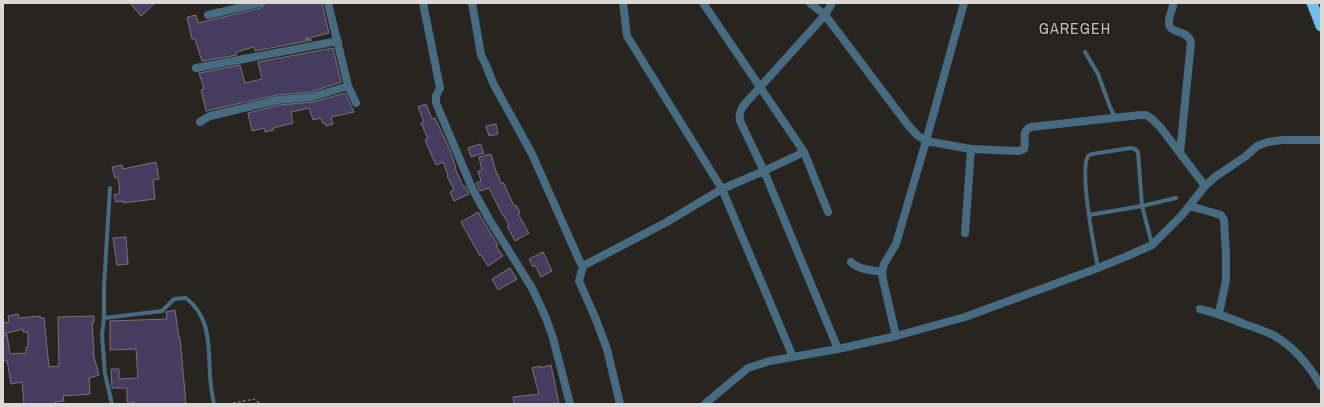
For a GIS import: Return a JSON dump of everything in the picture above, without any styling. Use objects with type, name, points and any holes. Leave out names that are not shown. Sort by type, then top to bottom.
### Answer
[{"type":"highway","points":[[1312,3],[1321,26]]},
{"type":"street","points":[[208,15],[260,3]]},
{"type":"street","points":[[328,3],[348,86],[356,102]]},
{"type":"street","points":[[423,3],[440,88],[436,96],[436,103],[472,188],[489,219],[532,288],[546,318],[553,338],[570,404]]},
{"type":"street","points":[[472,3],[481,55],[493,82],[532,154],[583,266]]},
{"type":"street","points":[[624,3],[626,36],[722,189],[793,356]]},
{"type":"street","points":[[703,3],[804,152],[828,212]]},
{"type":"street","points":[[810,3],[825,15],[908,125],[917,136],[926,141],[971,148],[1020,151],[1026,144],[1024,133],[1026,129],[1031,127],[1115,117],[1146,115],[1161,128],[1205,186]]},
{"type":"street","points":[[832,3],[825,15],[743,106],[740,111],[740,121],[764,171],[838,349]]},
{"type":"street","points":[[896,336],[882,272],[884,264],[896,244],[964,3]]},
{"type":"street","points":[[1174,3],[1169,23],[1170,27],[1186,34],[1190,42],[1180,153]]},
{"type":"street","points":[[196,68],[338,41]]},
{"type":"street","points":[[200,122],[210,116],[278,100],[312,97],[348,86]]},
{"type":"street","points":[[705,404],[748,368],[793,356],[838,349],[896,336],[965,317],[1098,268],[1152,244],[1190,206],[1205,186],[1215,177],[1246,156],[1257,146],[1268,142],[1283,140],[1321,140]]},
{"type":"street","points":[[965,233],[971,148]]},
{"type":"street","points":[[620,404],[607,349],[579,281],[583,266],[665,223],[722,189],[804,152]]},
{"type":"street","points":[[1190,206],[1221,215],[1224,220],[1226,280],[1219,314]]},
{"type":"street","points":[[851,262],[860,268],[882,272]]},
{"type":"street","points":[[1200,309],[1219,314],[1273,335],[1290,347],[1303,359],[1321,386]]},
{"type":"lane","points":[[1085,52],[1098,74],[1115,117]]},
{"type":"lane","points":[[1098,268],[1089,215],[1085,166],[1088,156],[1092,154],[1131,148],[1138,152],[1142,206],[1152,244]]},
{"type":"lane","points":[[110,188],[102,335],[105,374],[112,404]]},
{"type":"lane","points":[[1089,215],[1142,206],[1176,198]]},
{"type":"lane","points":[[104,318],[162,311],[174,299],[186,298],[202,315],[208,336],[210,374],[214,404]]},
{"type":"path","points":[[228,404],[254,399],[261,404]]},
{"type":"building","points":[[130,3],[155,3],[141,16]]},
{"type":"building","points":[[322,3],[329,33],[305,39],[312,40],[255,51],[254,47],[236,52],[237,55],[202,61],[195,39],[192,39],[187,17],[196,15],[198,23],[261,8],[265,4]]},
{"type":"building","points":[[333,48],[341,82],[311,92],[277,95],[206,111],[201,90],[204,89],[199,73],[240,65],[245,83],[262,79],[258,62]]},
{"type":"building","points":[[345,93],[354,112],[331,117],[333,124],[326,126],[325,123],[323,124],[321,118],[313,120],[309,108],[291,112],[293,123],[273,128],[274,130],[265,132],[264,128],[252,131],[248,113],[279,105],[313,102]]},
{"type":"building","points":[[426,104],[432,119],[435,118],[450,150],[455,168],[463,186],[465,186],[469,194],[454,201],[450,192],[454,190],[447,176],[448,175],[443,162],[436,165],[425,140],[428,139],[421,123],[424,122],[418,107]]},
{"type":"building","points":[[496,124],[498,134],[489,136],[486,126]]},
{"type":"building","points":[[480,144],[484,153],[471,157],[468,148]]},
{"type":"building","points":[[491,154],[501,184],[503,182],[529,233],[515,241],[507,226],[509,225],[489,188],[480,191],[476,183],[481,181],[478,171],[482,170],[479,157]]},
{"type":"building","points":[[156,162],[159,179],[153,180],[155,199],[123,203],[123,201],[116,202],[114,195],[120,193],[118,178],[115,178],[112,167],[122,165],[123,169]]},
{"type":"building","points":[[478,212],[503,256],[488,266],[481,255],[480,256],[461,222]]},
{"type":"building","points":[[126,237],[128,264],[117,265],[113,238]]},
{"type":"building","points":[[543,252],[552,271],[541,277],[535,265],[533,267],[529,259]]},
{"type":"building","points":[[510,268],[517,279],[498,290],[492,279]]},
{"type":"building","points":[[175,310],[180,338],[186,404],[134,404],[134,402],[127,402],[127,388],[112,388],[111,369],[119,369],[119,379],[138,378],[136,349],[110,350],[110,321],[167,319],[166,312]]},
{"type":"building","points":[[18,314],[19,318],[40,316],[40,318],[44,318],[49,367],[59,366],[58,317],[94,316],[94,323],[92,323],[93,353],[99,375],[89,378],[90,394],[63,396],[64,401],[55,402],[56,404],[24,404],[22,382],[11,384],[7,360],[3,361],[3,335],[7,335],[10,354],[26,353],[26,347],[28,347],[28,332],[23,332],[23,329],[3,334],[3,323],[9,322],[8,316]]},
{"type":"building","points":[[551,365],[559,404],[514,404],[513,397],[539,394],[532,368],[540,366],[540,368]]},
{"type":"district","name":"GAREGEH","points":[[1075,28]]}]
